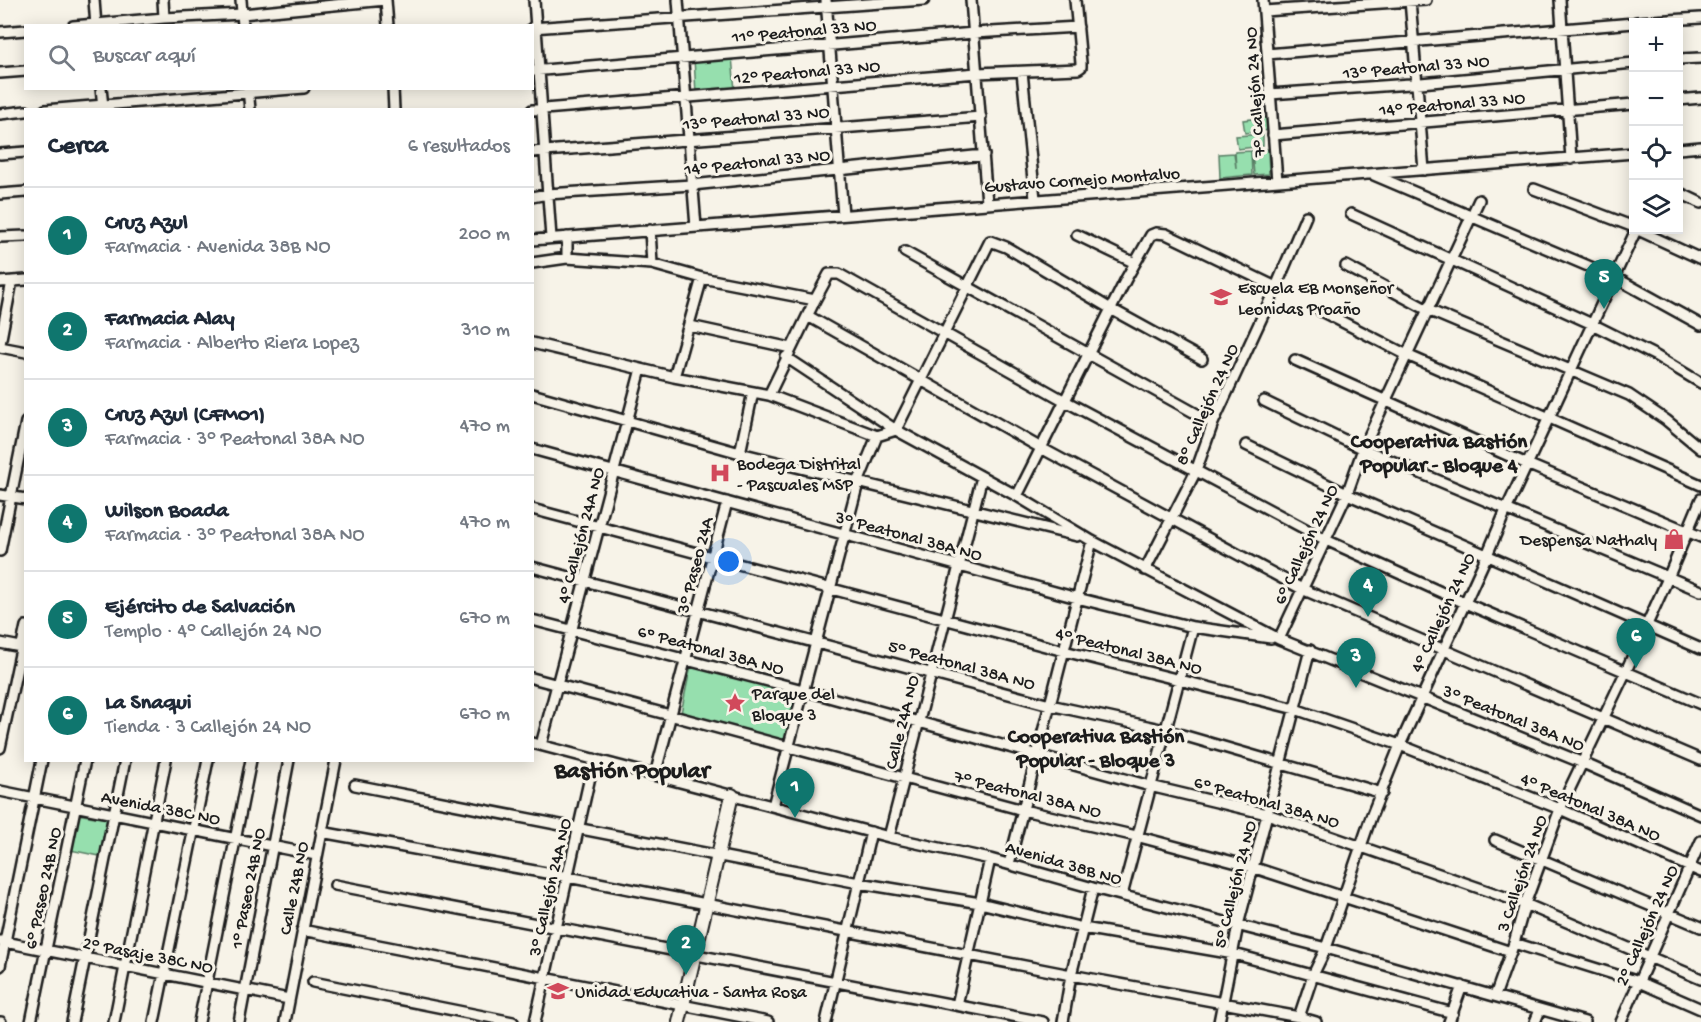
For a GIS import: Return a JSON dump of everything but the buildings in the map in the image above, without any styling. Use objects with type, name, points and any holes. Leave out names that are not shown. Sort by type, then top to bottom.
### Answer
[{"type":"main road","points":[[679,1022],[732,795]]},
{"type":"street","points":[[94,0],[96,24]]},
{"type":"street","points":[[163,0],[164,18]]},
{"type":"street","points":[[241,0],[243,24]]},
{"type":"street","points":[[106,24],[386,0],[388,24]]},
{"type":"street","points":[[534,0],[538,109],[546,151],[551,238]]},
{"type":"street","points":[[678,0],[696,227]]},
{"type":"street","points":[[534,28],[680,19],[826,4],[924,0]]},
{"type":"street","points":[[971,0],[987,203]]},
{"type":"street","points":[[1075,0],[1078,27]]},
{"type":"street","name":"7° Callejón 24 NO","points":[[1263,0],[1277,181]]},
{"type":"street","points":[[1264,11],[1426,0]]},
{"type":"street","points":[[1560,0],[1571,159]]},
{"type":"street","points":[[1410,1],[1424,170]]},
{"type":"street","points":[[826,4],[843,215]]},
{"type":"street","points":[[1683,19],[1701,18]]},
{"type":"street","points":[[1267,54],[1629,23]]},
{"type":"street","name":"11° Peatonal 33 NO","points":[[536,71],[974,33],[1078,27]]},
{"type":"street","name":"12° Peatonal 33 NO","points":[[538,109],[977,73],[1078,69],[1081,63],[1078,27]]},
{"type":"street","points":[[0,32],[24,30]]},
{"type":"street","points":[[1683,59],[1701,58]]},
{"type":"street","name":"13° Peatonal 33 NO","points":[[1270,94],[1417,84],[1629,63]]},
{"type":"street","points":[[0,72],[24,71]]},
{"type":"street","points":[[1022,72],[1035,199]]},
{"type":"street","points":[[101,90],[103,107]]},
{"type":"street","points":[[84,108],[267,90]]},
{"type":"street","points":[[393,90],[394,108]]},
{"type":"street","points":[[248,91],[250,108]]},
{"type":"street","points":[[1683,100],[1701,98]]},
{"type":"street","name":"14° Peatonal 33 NO","points":[[1273,135],[1629,104]]},
{"type":"street","points":[[0,114],[24,111]]},
{"type":"street","name":"13° Peatonal 33 NO","points":[[534,152],[981,117]]},
{"type":"street","points":[[1683,149],[1701,147]]},
{"type":"street","points":[[0,154],[24,152]]},
{"type":"street","name":"Gustavo Cornejo Montalvo","points":[[534,240],[1629,153]]},
{"type":"street","name":"14° Peatonal 33 NO","points":[[534,197],[692,185],[984,155]]},
{"type":"street","points":[[1372,174],[1614,277],[1701,325]]},
{"type":"street","points":[[1534,189],[1629,226]]},
{"type":"street","points":[[0,194],[24,192]]},
{"type":"street","points":[[1683,194],[1701,203]]},
{"type":"street","name":"6° Callejón 24 NO","points":[[1279,639],[1347,494],[1363,449],[1479,200]]},
{"type":"street","points":[[1351,214],[1592,324],[1656,356],[1701,383]]},
{"type":"street","name":"8° Callejón 24 NO","points":[[1145,570],[1196,471],[1213,423],[1306,216]]},
{"type":"street","points":[[650,230],[652,264]]},
{"type":"street","points":[[1017,496],[1151,235],[1166,234],[1276,287]]},
{"type":"street","name":"4° Callejón 24 NO","points":[[1299,1017],[1312,975],[1326,948],[1400,745],[1634,234]]},
{"type":"street","points":[[1646,234],[1701,260]]},
{"type":"street","points":[[0,237],[24,236]]},
{"type":"street","points":[[1077,236],[1135,263]]},
{"type":"street","points":[[567,237],[567,258]]},
{"type":"street","points":[[534,343],[674,377],[769,395],[877,436],[896,430],[990,241],[1202,359]]},
{"type":"street","points":[[905,252],[1213,423]]},
{"type":"street","points":[[534,263],[567,258],[652,264],[702,278],[815,300]]},
{"type":"street","points":[[1346,266],[1428,310],[1629,395],[1666,420],[1701,449]]},
{"type":"street","points":[[769,395],[829,274],[839,274],[1065,401],[1326,540],[1465,603],[1701,704]]},
{"type":"street","points":[[674,377],[702,278]]},
{"type":"street","points":[[0,282],[24,280]]},
{"type":"street","points":[[12,281],[0,346],[24,352]]},
{"type":"street","points":[[1321,311],[1407,355],[1701,485]]},
{"type":"street","points":[[808,316],[1041,448],[1302,589],[1701,760]]},
{"type":"street","points":[[690,326],[789,353]]},
{"type":"street","name":"3° Peatonal 38A NO","points":[[789,353],[896,430],[1017,496],[1090,540],[1279,639],[1701,814]]},
{"type":"street","points":[[1295,360],[1527,464],[1701,537]]},
{"type":"street","name":"4° Callejón 24A NO","points":[[537,744],[557,685],[641,369]]},
{"type":"street","points":[[740,453],[753,392]]},
{"type":"street","points":[[534,395],[740,453],[1090,540],[1009,864]]},
{"type":"street","points":[[1264,401],[1363,449],[1701,591]]},
{"type":"street","points":[[0,551],[5,495],[24,429]]},
{"type":"street","points":[[772,806],[858,483],[877,436]]},
{"type":"street","points":[[1245,445],[1347,494],[1701,649]]},
{"type":"street","name":"3° Peatonal 38A NO","points":[[534,450],[1077,598],[1193,627],[1279,639]]},
{"type":"street","name":"Calle 24A NO","points":[[889,837],[982,477]]},
{"type":"street","points":[[5,495],[24,499]]},
{"type":"street","name":"3 Callejón 24 NO","points":[[1495,996],[1513,948],[1525,904],[1560,809],[1626,671],[1701,499]]},
{"type":"street","name":"3° Paseo 24A","points":[[655,775],[727,502]]},
{"type":"street","name":"4° Peatonal 38A NO","points":[[534,510],[1064,651],[1295,709],[1400,745],[1560,809],[1701,872]]},
{"type":"street","name":"5° Peatonal 38A NO","points":[[534,568],[1050,705],[1165,730],[1382,793]]},
{"type":"street","name":"6º Peatonal 38A NO","points":[[534,620],[803,690],[1150,786],[1268,814],[1525,904],[1701,979]]},
{"type":"street","points":[[1122,895],[1193,627]]},
{"type":"street","points":[[0,642],[23,648],[0,748]]},
{"type":"street","name":"5° Callejón 24 NO","points":[[1219,1022],[1252,867],[1310,650]]},
{"type":"street","name":"7° Peatonal 38A NO","points":[[534,679],[1023,810],[1136,836],[1252,867],[1513,948],[1639,982],[1701,1009]]},
{"type":"street","name":"Avenida 38B NO","points":[[537,744],[889,837],[990,859],[1326,948],[1585,1022]]},
{"type":"street","name":"3° Callejón 24A NO","points":[[535,1022],[594,759]]},
{"type":"street","points":[[0,966],[2,942],[42,762]]},
{"type":"street","name":"6° Paseo 24B NO","points":[[31,1022],[85,762]]},
{"type":"street","points":[[72,1022],[125,762]]},
{"type":"street","points":[[114,1022],[166,762]]},
{"type":"street","points":[[154,1022],[208,762]]},
{"type":"street","points":[[199,1022],[250,762]]},
{"type":"street","name":"1° Paseo 24B NO","points":[[238,1022],[289,762]]},
{"type":"street","name":"Calle 24B NO","points":[[285,1022],[336,762]]},
{"type":"street","points":[[355,785],[859,884],[980,903],[1083,928],[1234,954],[1312,975],[1451,1018],[1462,986]]},
{"type":"street","name":"Avenida 38C NO","points":[[0,791],[316,855]]},
{"type":"street","points":[[321,832],[568,877],[1317,1022]]},
{"type":"street","points":[[826,1022],[871,832]]},
{"type":"street","points":[[1495,840],[1701,927]]},
{"type":"street","name":"2° Callejón 24 NO","points":[[1621,1022],[1701,841]]},
{"type":"street","points":[[957,1005],[990,859]]},
{"type":"street","points":[[335,885],[1043,1022]]},
{"type":"street","points":[[1063,1022],[1071,975],[1093,888]]},
{"type":"street","points":[[302,930],[768,1022]]},
{"type":"street","name":"2° Pasaje 38C NO","points":[[2,942],[289,999]]},
{"type":"street","points":[[313,982],[513,1022]]},
{"type":"street","points":[[1535,1022],[1540,1010]]},
{"type":"green space","points":[[732,56],[735,91],[696,94],[694,58]]},
{"type":"green space","points":[[1270,117],[1270,130],[1245,133],[1243,120]]},
{"type":"green space","points":[[1263,134],[1263,146],[1238,149],[1236,136]]},
{"type":"green space","points":[[1268,149],[1269,174],[1254,175],[1252,151]]},
{"type":"green space","points":[[1251,151],[1252,175],[1220,178],[1219,154],[1234,153],[1236,168],[1235,152]]},
{"type":"green space","points":[[691,665],[798,693],[785,742],[681,713]]},
{"type":"green space","points":[[77,814],[107,819],[100,856],[70,850]]},
{"type":"place","name":"Escuela EB Monseñor Leonidas Proaño","points":[[1221,297]]},
{"type":"place","name":"Ejército de Salvación","points":[[1604,309]]},
{"type":"place","name":"Bodega Distrital - Pascuales MSP","points":[[720,473]]},
{"type":"place","name":"Despensa Nathaly","points":[[1674,539]]},
{"type":"place","name":"Wilson Boada","points":[[1368,617]]},
{"type":"place","name":"La Snaqui","points":[[1636,668]]},
{"type":"place","name":"Cruz Azul (CFM01)","points":[[1356,688]]},
{"type":"place","name":"Parque del Bloque 3","points":[[735,703]]},
{"type":"place","name":"Cruz Azul","points":[[795,818]]},
{"type":"place","name":"Farmacia Alay","points":[[686,975]]},
{"type":"place","name":"Unidad Educativa - Santa Rosa","points":[[558,991]]},
{"type":"district","name":"Cooperativa Bastión Popular - Bloque 4","points":[[1439,452]]},
{"type":"district","name":"Cooperativa Bastión Popular - Bloque 3","points":[[1096,747]]},
{"type":"district","name":"Bastión Popular","points":[[632,769]]}]
